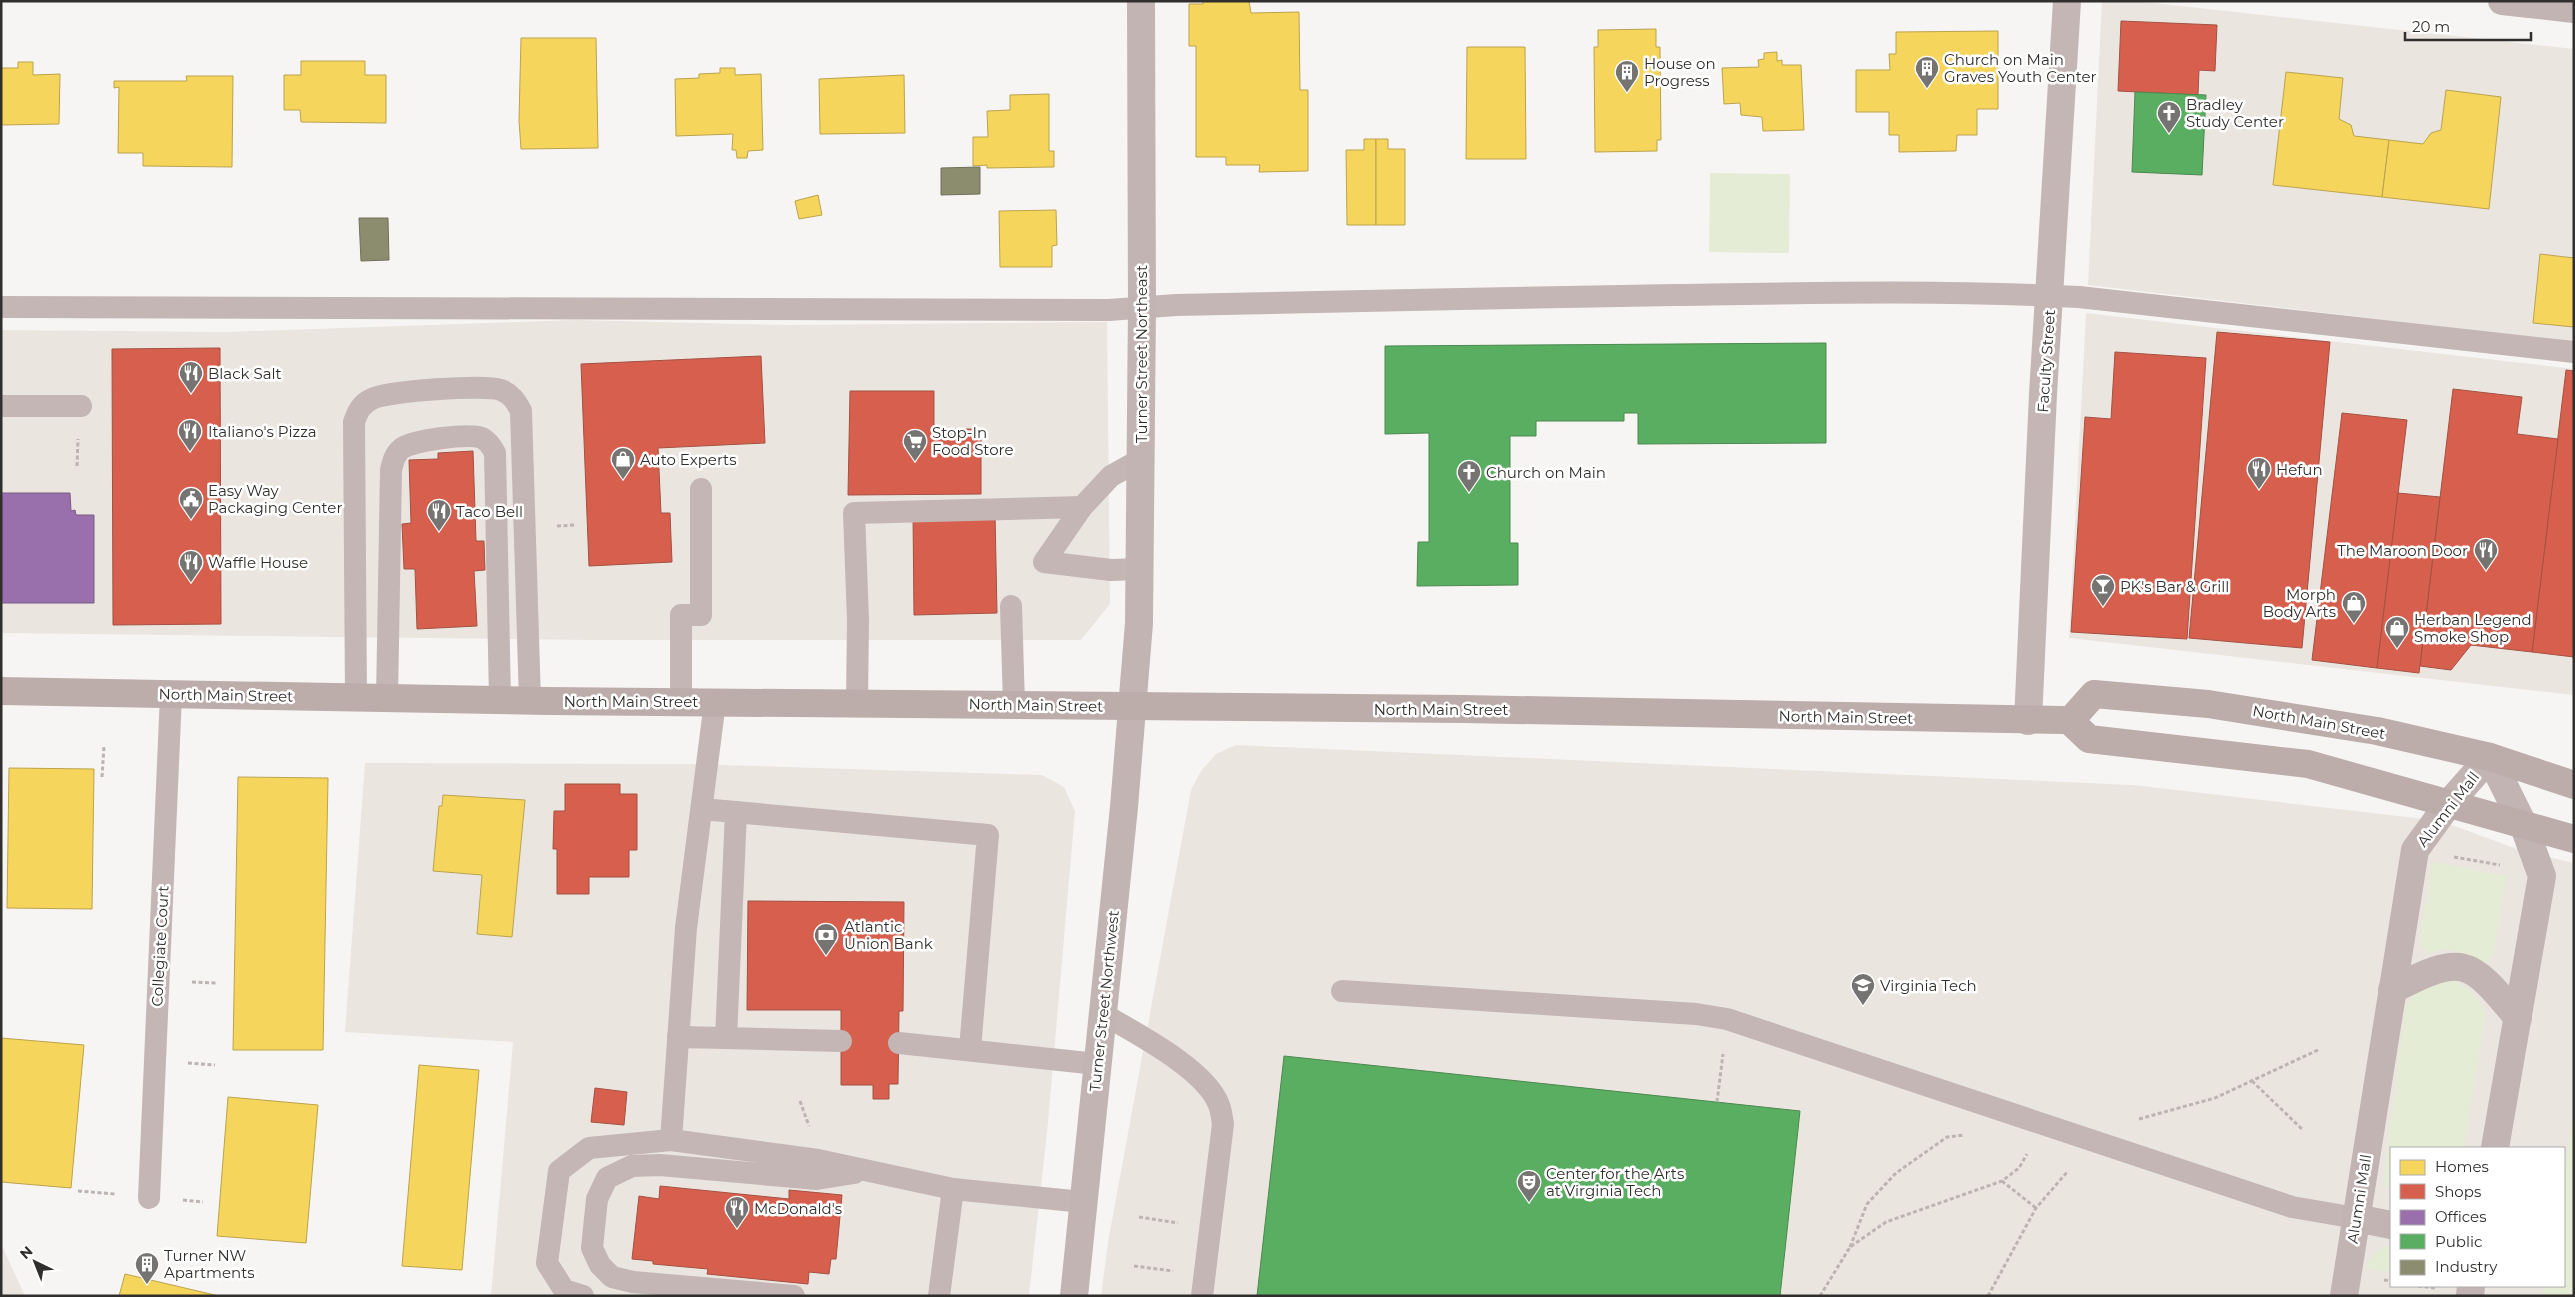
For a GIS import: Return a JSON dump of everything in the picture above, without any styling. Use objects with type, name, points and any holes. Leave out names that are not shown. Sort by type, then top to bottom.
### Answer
[{"type":"main road","name":"North Main Street","points":[[1,691],[530,701],[1463,709],[2028,721],[2070,721],[2094,694],[2208,704],[2377,731],[2490,757],[2574,785]]},
{"type":"main road","points":[[2070,721],[2089,739],[2308,764],[2574,838]]},
{"type":"street","name":"Turner Street Northeast","points":[[1132,706],[1139,623],[1142,308],[1141,1]]},
{"type":"street","name":"Faculty Street","points":[[2028,721],[2043,394],[2067,1]]},
{"type":"street","points":[[2502,1],[2574,9]]},
{"type":"street","name":"Turner Street Northwest","points":[[1074,1296],[1132,706]]},
{"type":"street","name":"Alumni Mall","points":[[2344,1296],[2415,850],[2450,802],[2490,757],[2523,824],[2542,876],[2495,1147]]},
{"type":"street","points":[[2392,990],[2426,972],[2449,966],[2470,968],[2488,981],[2518,1018]]},
{"type":"street","points":[[2356,1218],[2390,1225]]},
{"type":"lane","points":[[1,307],[1099,310],[1176,305],[1835,292],[2050,296],[2574,352]]},
{"type":"lane","points":[[356,697],[354,422],[360,407],[373,398],[392,393],[480,387],[499,389],[513,397],[521,411],[530,701]]},
{"type":"lane","points":[[1,406],[81,406]]},
{"type":"lane","points":[[387,699],[390,470],[394,458],[401,449],[421,440],[482,438],[490,444],[495,452],[500,700]]},
{"type":"lane","points":[[1139,569],[1111,570],[1044,562],[1082,507],[1111,476],[1140,460]]},
{"type":"lane","points":[[681,702],[681,615],[701,615],[701,488]]},
{"type":"lane","points":[[857,703],[858,620],[854,513],[1082,507]]},
{"type":"lane","points":[[1011,606],[1014,704]]},
{"type":"lane","name":"Collegiate Court","points":[[150,1198],[171,695]]},
{"type":"lane","points":[[671,1140],[686,928],[715,702]]},
{"type":"lane","points":[[702,809],[988,835],[970,1049]]},
{"type":"lane","points":[[726,1038],[736,812]]},
{"type":"lane","points":[[1342,991],[1696,1014],[1727,1019],[2292,1207],[2356,1218]]},
{"type":"lane","points":[[1103,1014],[1147,1040],[1194,1074],[1219,1104],[1223,1124],[1202,1296]]},
{"type":"lane","points":[[678,1037],[841,1041]]},
{"type":"lane","points":[[899,1043],[970,1049],[1097,1064]]},
{"type":"lane","points":[[583,1296],[564,1290],[547,1262],[559,1170],[589,1148],[671,1140],[818,1160],[953,1189],[1083,1202]]},
{"type":"lane","points":[[794,1296],[633,1282],[612,1276],[600,1265],[592,1248],[597,1199],[607,1178],[632,1166],[660,1164],[817,1179],[870,1171]]},
{"type":"lane","points":[[939,1296],[953,1189]]},
{"type":"path","points":[[102,777],[104,746]]},
{"type":"path","points":[[2448,856],[2503,866]]},
{"type":"path","points":[[1717,1102],[1727,1019]]},
{"type":"path","points":[[2136,1120],[2215,1098],[2318,1050]]},
{"type":"path","points":[[184,1063],[215,1065]]},
{"type":"path","points":[[2252,1081],[2303,1130]]},
{"type":"path","points":[[1820,1296],[1850,1247],[1867,1204],[1896,1173],[1947,1137],[1965,1135]]},
{"type":"path","points":[[1850,1247],[1886,1222],[2002,1181],[2019,1168],[2030,1147]]},
{"type":"path","points":[[1988,1296],[2036,1208],[2068,1171]]},
{"type":"path","points":[[2002,1181],[2036,1208]]},
{"type":"path","points":[[2424,1287],[2443,1290]]},
{"type":"shaded area","points":[[2102,1],[2135,1],[2574,49],[2574,342],[2088,285]]},
{"type":"shaded area","points":[[2086,313],[2574,369],[2574,695],[2069,638]]},
{"type":"shaded area","points":[[576,320],[788,325],[1107,322],[1110,604],[1081,640],[591,640],[1,633],[1,330],[225,332]]},
{"type":"shaded area","name":"Virginia Tech","points":[[1236,745],[2133,785],[2441,821],[2520,850],[2574,863],[2574,1296],[1101,1296],[1108,1242],[1191,790],[1201,771],[1216,754]]},
{"type":"shaded area","points":[[365,763],[693,764],[1042,775],[1064,787],[1075,811],[1048,1123],[1029,1296],[491,1296],[513,1042],[345,1032]]},
{"type":"shaded area","points":[[1,1244],[2,1246],[25,1296],[1,1296]]},
{"type":"green space","points":[[1710,173],[1790,174],[1789,253],[1709,252]]},
{"type":"green space","points":[[2433,862],[2507,876],[2494,952],[2489,961],[2481,962],[2463,953],[2450,950],[2430,953],[2420,947],[2419,942]]},
{"type":"green space","points":[[2451,980],[2464,986],[2477,998],[2485,1017],[2464,1147],[2390,1147],[2390,1192],[2384,1176],[2405,1008],[2417,989]]},
{"type":"green space","points":[[2574,1113],[2574,1296],[2543,1296],[2544,1287],[2565,1287],[2565,1166]]},
{"type":"green space","points":[[2386,1246],[2390,1247],[2390,1272],[2366,1268],[2371,1257]]},
{"type":"building: Homes","points":[[1203,1],[1249,1],[1251,13],[1299,12],[1300,90],[1308,90],[1308,171],[1259,172],[1260,165],[1226,165],[1226,157],[1196,157],[1196,46],[1189,46],[1189,4],[1203,4]]},
{"type":"building: Homes","name":"House on Progress","points":[[1656,29],[1656,47],[1660,47],[1661,140],[1657,140],[1657,151],[1595,152],[1594,47],[1598,47],[1598,30]]},
{"type":"building: Homes","name":"Church on Main Graves Youth Center","points":[[1998,31],[1998,109],[1977,109],[1977,135],[1957,135],[1956,151],[1899,152],[1899,135],[1889,135],[1889,112],[1856,112],[1856,70],[1890,70],[1889,54],[1896,54],[1896,32]]},
{"type":"building: Homes","points":[[521,38],[596,38],[598,148],[521,149],[519,120]]},
{"type":"building: Homes","points":[[1467,47],[1525,47],[1526,159],[1466,159]]},
{"type":"building: Homes","points":[[1777,52],[1777,61],[1782,60],[1782,65],[1801,65],[1804,130],[1763,131],[1762,117],[1741,115],[1740,103],[1724,104],[1722,68],[1759,67],[1758,60],[1764,59],[1764,53]]},
{"type":"building: Homes","points":[[301,61],[365,61],[365,75],[386,75],[386,123],[301,122],[300,110],[284,110],[284,75],[301,75]]},
{"type":"building: Homes","points":[[18,62],[33,62],[33,75],[60,74],[59,124],[1,125],[1,68],[18,68]]},
{"type":"building: Homes","points":[[720,68],[735,68],[735,75],[761,74],[763,150],[748,151],[747,158],[737,158],[736,150],[732,150],[733,134],[676,136],[675,79],[699,78],[699,74],[720,73]]},
{"type":"building: Homes","points":[[2286,72],[2343,78],[2339,119],[2351,125],[2354,136],[2389,140],[2382,197],[2273,185]]},
{"type":"building: Homes","points":[[904,75],[905,133],[820,134],[819,79]]},
{"type":"building: Homes","points":[[186,76],[233,76],[232,167],[143,166],[143,153],[118,153],[119,87],[114,88],[114,81],[187,81]]},
{"type":"building: Homes","points":[[2446,90],[2501,97],[2489,209],[2382,197],[2389,140],[2423,144],[2431,133],[2441,130]]},
{"type":"building: Homes","points":[[1049,94],[1049,151],[1054,151],[1054,167],[987,168],[987,165],[973,166],[973,137],[988,137],[987,111],[1010,110],[1010,95]]},
{"type":"building: Homes","points":[[1364,139],[1376,139],[1376,225],[1347,225],[1346,150],[1364,150]]},
{"type":"building: Homes","points":[[1376,139],[1388,139],[1388,149],[1405,149],[1405,225],[1376,225]]},
{"type":"building: Homes","points":[[818,195],[822,215],[799,219],[795,201]]},
{"type":"building: Homes","points":[[1056,210],[1057,245],[1052,246],[1052,267],[1000,267],[999,211]]},
{"type":"building: Homes","points":[[2540,254],[2574,258],[2574,327],[2533,323]]},
{"type":"building: Homes","points":[[9,768],[94,769],[92,909],[7,908]]},
{"type":"building: Homes","points":[[238,777],[328,778],[323,1050],[233,1050]]},
{"type":"building: Homes","points":[[443,795],[525,800],[512,937],[477,934],[482,875],[433,871],[439,806],[442,806]]},
{"type":"building: Homes","points":[[1,1038],[84,1045],[71,1188],[1,1182]]},
{"type":"building: Homes","points":[[419,1065],[479,1070],[462,1270],[402,1266]]},
{"type":"building: Homes","points":[[228,1097],[318,1105],[306,1243],[217,1236]]},
{"type":"building: Homes","name":"Turner NW Apartments","points":[[125,1274],[219,1296],[119,1296]]},
{"type":"building: Shops","points":[[2121,21],[2217,25],[2215,71],[2199,70],[2198,95],[2118,91]]},
{"type":"building: Shops","name":"Hefun","points":[[2217,332],[2330,342],[2302,648],[2189,638]]},
{"type":"building: Shops","points":[[220,348],[221,624],[113,625],[112,349]]},
{"type":"building: Shops","points":[[2115,352],[2206,358],[2187,639],[2071,632],[2085,417],[2111,419]]},
{"type":"building: Shops","name":"Auto Experts","points":[[761,356],[765,443],[658,448],[661,513],[670,513],[672,562],[589,566],[581,364]]},
{"type":"building: Shops","points":[[2566,370],[2574,371],[2574,657],[2532,652]]},
{"type":"building: Shops","name":"The Maroon Door","points":[[2453,389],[2522,397],[2517,434],[2558,439],[2532,652],[2471,645],[2451,670],[2420,666]]},
{"type":"building: Shops","name":"Stop-In Food Store","points":[[850,391],[934,391],[934,429],[981,429],[981,494],[848,495]]},
{"type":"building: Shops","points":[[2342,413],[2407,420],[2377,668],[2312,660]]},
{"type":"building: Shops","name":"Taco Bell","points":[[473,451],[476,541],[484,541],[485,570],[474,571],[477,626],[417,629],[415,569],[404,569],[402,524],[411,523],[409,460],[438,459],[438,453]]},
{"type":"building: Shops","points":[[2398,493],[2440,497],[2419,673],[2377,668]]},
{"type":"building: Shops","points":[[995,513],[997,613],[914,615],[913,514]]},
{"type":"building: Shops","points":[[565,784],[620,784],[620,794],[637,794],[637,850],[629,850],[629,877],[589,877],[589,894],[557,894],[557,849],[553,849],[554,811],[565,811]]},
{"type":"building: Shops","name":"Atlantic Union Bank","points":[[748,901],[904,902],[903,1011],[899,1011],[898,1084],[889,1084],[889,1099],[873,1099],[873,1085],[841,1085],[841,1010],[747,1010]]},
{"type":"building: Shops","points":[[595,1088],[627,1092],[624,1125],[591,1122]]},
{"type":"building: Shops","name":"McDonald's","points":[[660,1186],[789,1199],[789,1190],[842,1195],[836,1259],[831,1259],[829,1274],[809,1272],[808,1284],[707,1274],[708,1269],[653,1264],[653,1261],[632,1259],[639,1196],[659,1199]]},
{"type":"building: Offices","points":[[1,493],[70,493],[71,511],[75,510],[76,515],[94,515],[94,603],[1,603]]},
{"type":"building: Public","name":"Bradley Study Center","points":[[2135,92],[2206,95],[2202,175],[2132,172]]},
{"type":"building: Public","name":"Church on Main","points":[[1826,343],[1826,443],[1638,444],[1638,413],[1624,413],[1624,421],[1536,421],[1536,436],[1510,436],[1510,543],[1518,543],[1518,585],[1417,586],[1418,542],[1429,542],[1429,433],[1385,434],[1385,346]]},
{"type":"building: Public","name":"Center for the Arts at Virginia Tech","points":[[1284,1056],[1800,1111],[1780,1296],[1257,1296]]},
{"type":"building: Industry","points":[[980,167],[980,194],[941,195],[941,168]]},
{"type":"building: Industry","points":[[359,218],[388,218],[389,260],[361,261]]},
{"type":"place","name":"Church on Main Graves Youth Center","points":[[1927,89]]},
{"type":"place","name":"House on Progress","points":[[1627,93]]},
{"type":"place","name":"Bradley Study Center","points":[[2169,134]]},
{"type":"place","name":"Black Salt","points":[[191,394]]},
{"type":"place","name":"Italiano's Pizza","points":[[190,452]]},
{"type":"place","name":"Stop-In Food Store","points":[[915,462]]},
{"type":"place","name":"Auto Experts","points":[[623,480]]},
{"type":"place","name":"Hefun","points":[[2259,490]]},
{"type":"place","name":"Church on Main","points":[[1469,493]]},
{"type":"place","name":"Easy Way Packaging Center","points":[[191,520]]},
{"type":"place","name":"Taco Bell","points":[[439,532]]},
{"type":"place","name":"The Maroon Door","points":[[2486,571]]},
{"type":"place","name":"Waffle House","points":[[191,583]]},
{"type":"place","name":"PK's Bar & Grill","points":[[2103,607]]},
{"type":"place","name":"Morph Body Arts","points":[[2354,624]]},
{"type":"place","name":"Herban Legend Smoke Shop","points":[[2397,649]]},
{"type":"place","name":"Atlantic Union Bank","points":[[826,956]]},
{"type":"place","name":"Virginia Tech","points":[[1863,1006]]},
{"type":"place","name":"Center for the Arts at Virginia Tech","points":[[1529,1203]]},
{"type":"place","name":"McDonald's","points":[[737,1229]]},
{"type":"place","name":"Turner NW Apartments","points":[[147,1285]]}]
